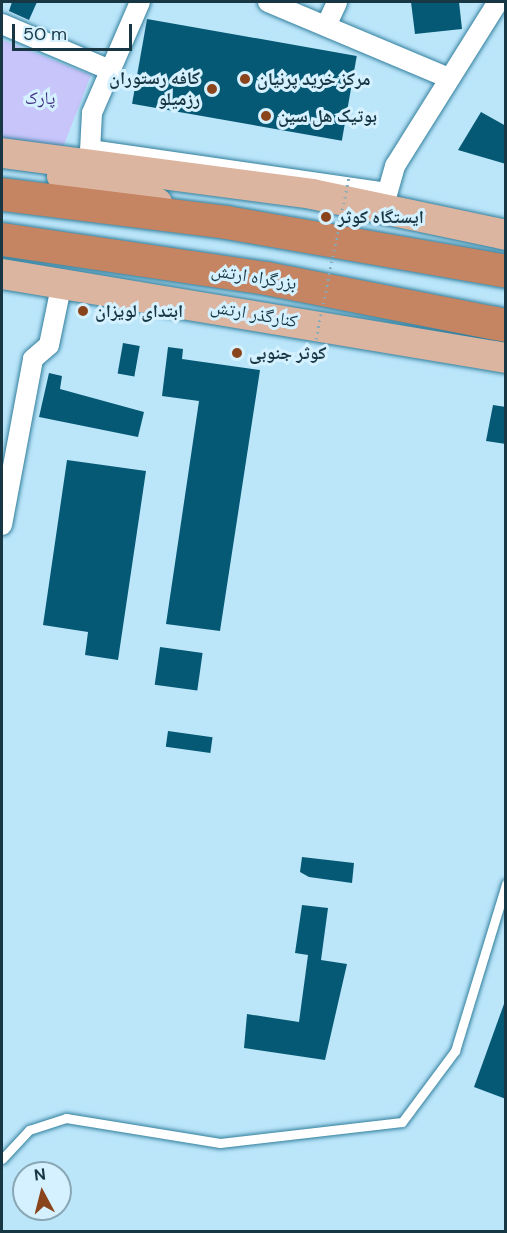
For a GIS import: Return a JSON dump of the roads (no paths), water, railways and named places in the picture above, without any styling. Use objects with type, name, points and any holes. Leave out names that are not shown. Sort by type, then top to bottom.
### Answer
[{"type":"highway","points":[[2,194],[226,222],[506,271]]},
{"type":"highway","name":"بزرگراه ارتش","points":[[2,239],[266,278],[506,325]]},
{"type":"main road","points":[[2,153],[385,200],[506,235]]},
{"type":"main road","points":[[2,160],[226,222]]},
{"type":"main road","name":"کنارگذر ارتش","points":[[2,274],[76,284],[506,358]]},
{"type":"street","points":[[140,2],[92,113],[90,150],[385,200],[395,166],[498,2]]},
{"type":"street","points":[[268,2],[449,78]]},
{"type":"street","points":[[326,26],[337,2]]},
{"type":"street","points":[[2,24],[110,70]]},
{"type":"street","points":[[2,525],[33,359],[49,345],[60,292],[76,284]]},
{"type":"lane","points":[[2,1159],[29,1130],[66,1118],[220,1143],[402,1122],[455,1052],[506,884]]},
{"type":"place","name":"مرکز خرید پرنیان","points":[[245,79]]},
{"type":"place","name":"کافه رستوران رزمیلو","points":[[212,89]]},
{"type":"place","name":"بوتیک هل سین","points":[[266,116]]},
{"type":"place","name":"ایستگاه کوثر","points":[[326,217]]},
{"type":"place","name":"ابتدای لویزان","points":[[83,311]]},
{"type":"place","name":"کوثر جنوبی","points":[[237,353]]},
{"type":"park label","name":"پارک","points":[[40,98]]}]
